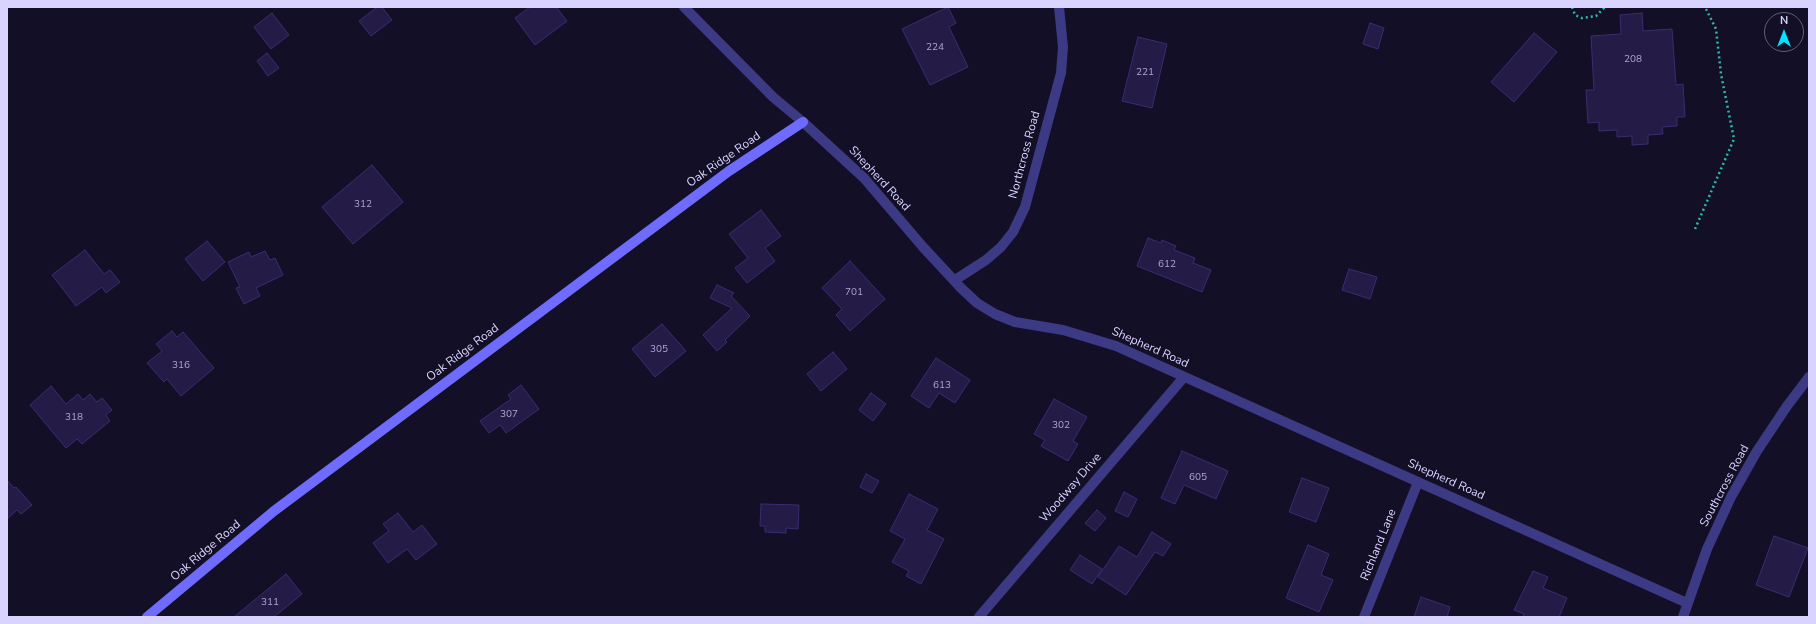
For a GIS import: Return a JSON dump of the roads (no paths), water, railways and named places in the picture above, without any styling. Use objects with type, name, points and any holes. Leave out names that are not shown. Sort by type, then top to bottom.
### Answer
[{"type":"street","name":"Shepherd Road","points":[[684,7],[773,97],[803,122],[864,178],[922,248],[977,303],[996,314],[1016,322],[1063,330],[1116,346],[1687,603]]},
{"type":"street","name":"Northcross Road","points":[[955,280],[986,260],[1001,247],[1013,232],[1025,207],[1061,73],[1063,47],[1059,7]]},
{"type":"street","name":"Oak Ridge Road","points":[[147,617],[280,507],[729,171],[803,122]]},
{"type":"street","name":"Woodway Drive","points":[[979,617],[1184,377]]},
{"type":"street","name":"Southcross Road","points":[[1683,617],[1707,549],[1731,497],[1757,451],[1809,377]]},
{"type":"street","name":"Richland Lane","points":[[1364,617],[1418,482]]}]
